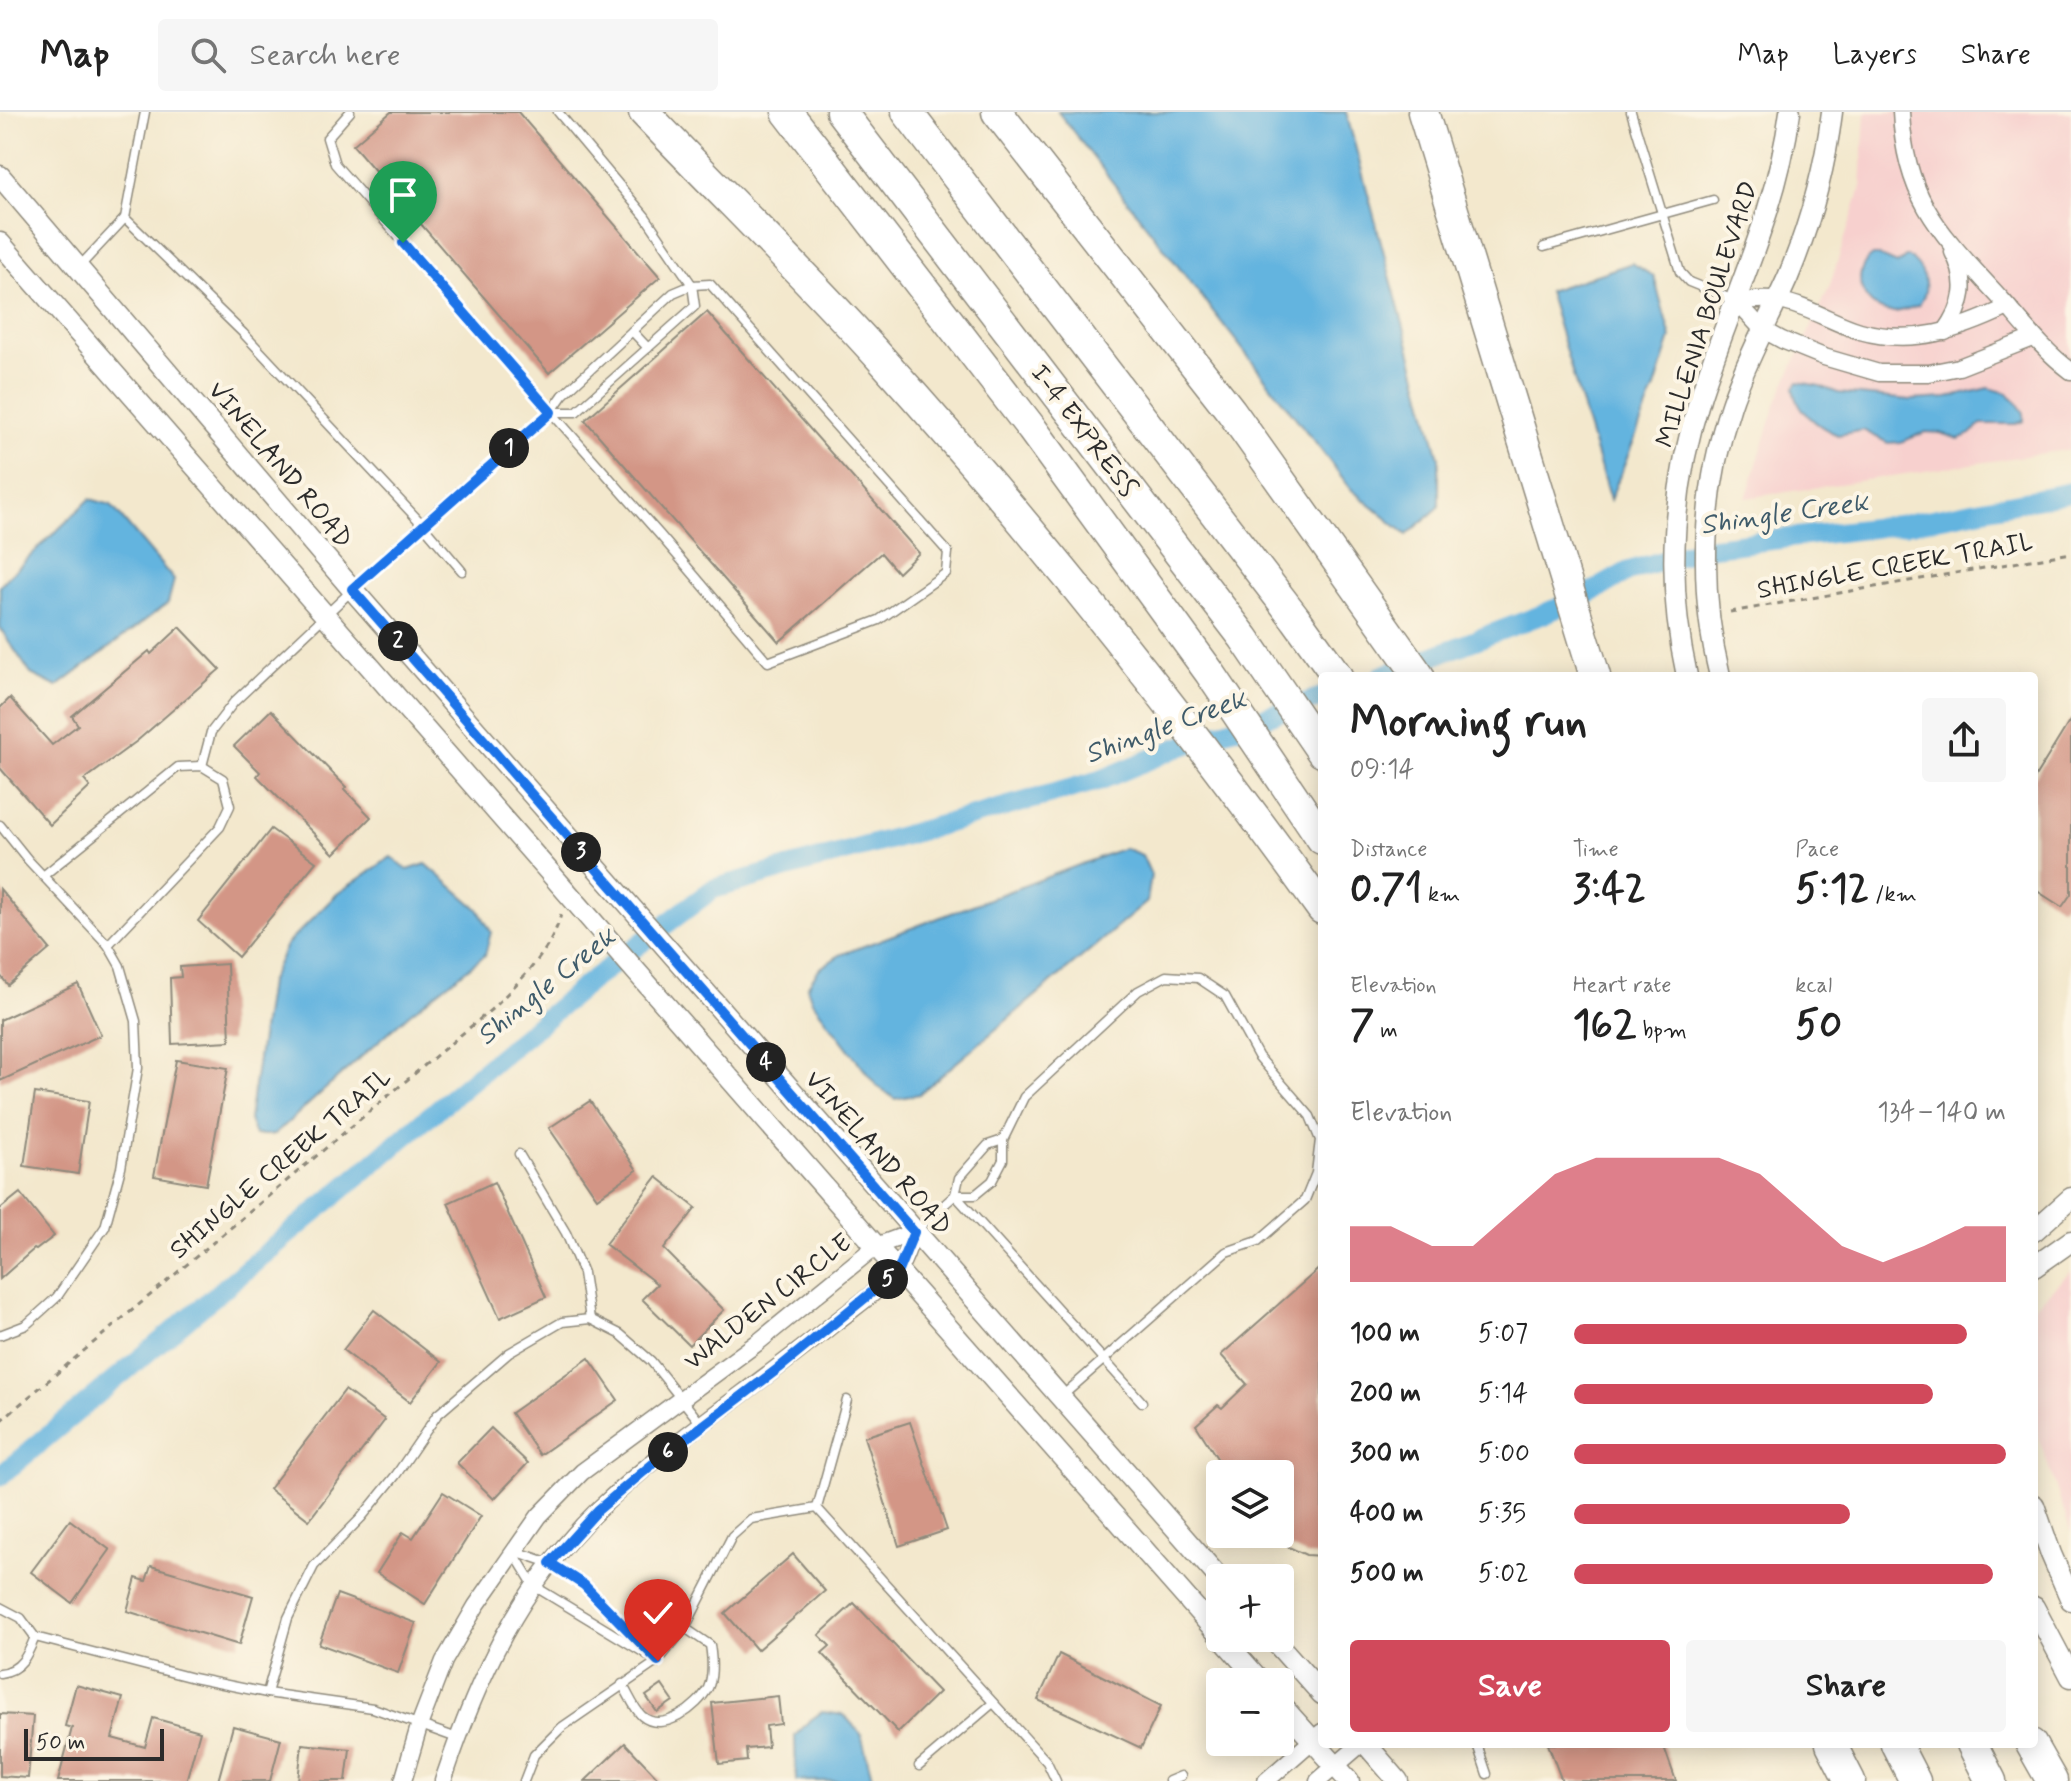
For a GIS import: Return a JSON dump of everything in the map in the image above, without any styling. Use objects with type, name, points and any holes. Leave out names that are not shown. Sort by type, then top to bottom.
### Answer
[{"type":"highway","points":[[644,112],[883,361],[1026,524],[1150,676],[1318,903]]},
{"type":"highway","points":[[787,112],[1032,429],[1210,673],[1318,833]]},
{"type":"highway","name":"I-4 EXPRESS","points":[[841,112],[1244,638],[1318,746]]},
{"type":"highway","name":"I-4 EXPRESS","points":[[907,112],[1334,672]]},
{"type":"highway","points":[[997,112],[1231,411],[1416,672]]},
{"type":"highway","points":[[1423,112],[1593,670]]},
{"type":"highway","points":[[1833,1748],[1850,1781]]},
{"type":"highway","points":[[1898,1748],[1915,1781]]},
{"type":"highway","points":[[1974,1748],[1991,1781]]},
{"type":"highway","points":[[2033,1748],[2052,1781]]},
{"type":"street","name":"MILLENIA BOULEVARD","points":[[1686,672],[1675,597],[1676,521],[1682,471],[1695,416],[1774,195],[1790,112]]},
{"type":"street","name":"MILLENIA BOULEVARD","points":[[1719,672],[1707,591],[1708,515],[1724,427],[1813,208],[1832,112]]},
{"type":"street","points":[[1901,112],[1907,161],[1928,213],[2033,338],[2071,371]]},
{"type":"street","name":"VINELAND ROAD","points":[[0,176],[352,589],[1207,1564]]},
{"type":"street","points":[[1945,332],[1957,315],[1963,289],[1957,260],[1946,238]]},
{"type":"street","points":[[0,243],[1206,1620]]},
{"type":"street","points":[[1736,301],[1776,300],[1859,331],[1907,338],[1970,325],[2008,307]]},
{"type":"street","points":[[1736,301],[1762,329],[1782,340],[1851,367],[1901,375],[1959,367],[2033,338]]},
{"type":"street","points":[[2038,1227],[2071,1198]]},
{"type":"street","points":[[443,1781],[481,1676],[511,1620],[550,1563],[598,1510],[898,1271],[914,1232]]},
{"type":"street","name":"WALDEN CIRCLE","points":[[403,1781],[420,1723],[444,1661],[512,1550],[539,1516],[582,1472],[757,1343],[876,1246],[914,1232]]},
{"type":"street","points":[[2038,1264],[2071,1241]]},
{"type":"street","points":[[2038,1517],[2071,1600]]},
{"type":"street","points":[[2038,1615],[2071,1677]]},
{"type":"street","points":[[1234,1652],[1249,1668]]},
{"type":"street","points":[[1284,1652],[1318,1690]]},
{"type":"street","points":[[1266,1781],[1317,1736],[1294,1716]]},
{"type":"street","points":[[1325,1748],[1343,1773]]},
{"type":"street","points":[[1318,1781],[1343,1773],[1360,1748]]},
{"type":"street","points":[[1367,1748],[1398,1781]]},
{"type":"lane","points":[[79,267],[125,218],[145,112]]},
{"type":"lane","points":[[202,766],[211,732],[234,702],[422,524],[551,412],[563,395],[673,293],[692,285],[710,284],[948,552],[946,573],[879,620],[768,662],[660,535],[551,412],[335,164],[327,138],[350,112]]},
{"type":"lane","points":[[551,412],[576,412],[695,306],[692,285],[645,216],[558,112]]},
{"type":"lane","points":[[1631,112],[1684,278],[1736,301]]},
{"type":"lane","points":[[1544,247],[1713,200]]},
{"type":"lane","points":[[125,218],[243,333],[462,571]]},
{"type":"lane","points":[[632,331],[648,348]]},
{"type":"lane","points":[[43,876],[178,767],[202,766],[223,779],[230,806],[220,827],[108,945]]},
{"type":"lane","points":[[0,825],[108,945],[120,966],[136,1021],[138,1068],[121,1168],[105,1227],[57,1297],[26,1325],[0,1335]]},
{"type":"lane","points":[[955,1195],[975,1195],[992,1181],[1003,1160],[1003,1140],[1024,1097],[1138,991],[1166,976],[1198,978],[1225,996],[1258,1056],[1310,1116],[1318,1135]]},
{"type":"lane","points":[[914,1232],[955,1195],[959,1178],[988,1145],[1003,1140]]},
{"type":"lane","points":[[519,1154],[566,1233],[583,1273],[590,1319]]},
{"type":"lane","points":[[1060,1398],[1226,1252],[1258,1241],[1305,1200],[1316,1173],[1318,1156]]},
{"type":"lane","points":[[955,1195],[1142,1402]]},
{"type":"lane","points":[[267,1693],[288,1618],[314,1566],[361,1518],[396,1475],[437,1415],[509,1353],[562,1322],[590,1319],[620,1334],[651,1361],[702,1426]]},
{"type":"lane","points":[[817,1508],[847,1400]]},
{"type":"lane","points":[[524,1781],[534,1755],[562,1727],[658,1661],[685,1628],[732,1536],[751,1519],[817,1508]]},
{"type":"lane","points":[[817,1508],[1047,1762],[1056,1781]]},
{"type":"lane","points":[[512,1550],[550,1563],[584,1585],[658,1661]]},
{"type":"lane","points":[[512,1550],[534,1586],[658,1661]]},
{"type":"lane","points":[[0,1607],[21,1618],[35,1637],[193,1678],[267,1693],[373,1708],[457,1738]]},
{"type":"lane","points":[[622,1684],[642,1717],[660,1724],[681,1717],[708,1688],[712,1662],[710,1645],[685,1628]]},
{"type":"lane","points":[[0,1673],[7,1673],[26,1659],[35,1637]]},
{"type":"lane","points":[[919,1766],[993,1703]]},
{"type":"lane","points":[[1478,1748],[1487,1774]]},
{"type":"lane","points":[[1169,1781],[1181,1776]]},
{"type":"path","name":"SHINGLE CREEK TRAIL","points":[[1726,612],[2071,553]]},
{"type":"path","name":"SHINGLE CREEK TRAIL","points":[[0,1421],[493,1008],[535,965],[557,931],[561,914]]},
{"type":"shaded area","points":[[1865,112],[2071,112],[2071,449],[1746,498],[1777,401],[1829,288],[1861,188]]},
{"type":"shaded area","points":[[2071,1271],[2071,1532],[2038,1436],[2038,1303]]},
{"type":"water","points":[[1058,112],[1346,112],[1439,458],[1439,507],[1407,535],[1352,490]]},
{"type":"water","points":[[1873,256],[1897,264],[1907,256],[1918,266],[1925,285],[1919,305],[1894,312],[1884,311],[1868,299],[1860,282],[1861,272]]},
{"type":"water","points":[[1632,263],[1654,277],[1671,338],[1655,388],[1610,500],[1548,291]]},
{"type":"water","points":[[1798,382],[1838,393],[1911,400],[1947,398],[1989,388],[2007,393],[2015,400],[2024,413],[2024,421],[2016,424],[1981,424],[1971,434],[1959,439],[1926,432],[1901,442],[1888,443],[1863,430],[1838,435],[1816,422],[1799,404],[1794,388]]},
{"type":"water","points":[[90,499],[111,505],[174,580],[168,603],[57,687],[31,674],[0,628],[0,585]]},
{"type":"water","points":[[1124,848],[1142,855],[1151,875],[1147,902],[919,1094],[895,1099],[876,1085],[812,1001],[807,987],[819,969],[840,955]]},
{"type":"water","points":[[391,857],[408,870],[426,864],[478,909],[491,932],[485,955],[409,1014],[274,1135],[255,1135],[249,1120],[269,983],[286,945],[337,894]]},
{"type":"water","points":[[822,1712],[844,1715],[861,1734],[873,1781],[796,1781],[795,1736]]},
{"type":"building","points":[[391,112],[518,112],[660,277],[549,373],[353,145]]},
{"type":"building","points":[[707,312],[919,553],[898,573],[881,553],[779,642],[585,420]]},
{"type":"building","points":[[180,627],[220,669],[137,741],[84,780],[90,787],[50,825],[0,768],[0,708],[10,698],[52,745],[78,725],[72,716]]},
{"type":"building","points":[[271,710],[371,817],[334,854],[257,776],[260,772],[234,746]]},
{"type":"building","points":[[2071,719],[2071,894],[2062,907],[2038,892],[2038,773]]},
{"type":"building","points":[[271,829],[316,862],[238,957],[198,921]]},
{"type":"building","points":[[0,889],[50,949],[8,985],[0,975]]},
{"type":"building","points":[[227,964],[230,1041],[172,1044],[170,978],[181,977],[180,967]]},
{"type":"building","points":[[78,984],[101,1035],[0,1081],[0,1020]]},
{"type":"building","points":[[176,1060],[228,1068],[206,1185],[154,1176]]},
{"type":"building","points":[[35,1093],[89,1101],[78,1174],[24,1166]]},
{"type":"building","points":[[590,1101],[637,1170],[597,1198],[549,1128]]},
{"type":"building","points":[[657,1177],[696,1208],[664,1249],[724,1310],[689,1345],[642,1299],[657,1284],[605,1244]]},
{"type":"building","points":[[494,1182],[546,1297],[500,1318],[448,1203]]},
{"type":"building","points":[[20,1193],[54,1236],[0,1279],[0,1209]]},
{"type":"building","points":[[1318,1270],[1318,1556],[1306,1555],[1291,1548],[1294,1548],[1294,1460],[1218,1460],[1196,1425],[1218,1405],[1222,1408],[1247,1384],[1221,1355]]},
{"type":"building","points":[[374,1310],[441,1362],[410,1402],[343,1350]]},
{"type":"building","points":[[589,1358],[618,1400],[540,1455],[511,1413]]},
{"type":"building","points":[[345,1390],[385,1420],[309,1520],[269,1489]]},
{"type":"building","points":[[910,1422],[947,1530],[899,1546],[864,1437]]},
{"type":"building","points":[[491,1428],[528,1463],[494,1499],[457,1463]]},
{"type":"building","points":[[443,1492],[481,1516],[425,1604],[377,1573],[403,1532],[413,1538]]},
{"type":"building","points":[[70,1520],[110,1550],[72,1603],[31,1572]]},
{"type":"building","points":[[793,1554],[825,1591],[757,1650],[725,1613]]},
{"type":"building","points":[[151,1566],[253,1596],[239,1645],[127,1611],[136,1578],[146,1581]]},
{"type":"building","points":[[337,1594],[416,1623],[398,1673],[319,1644]]},
{"type":"building","points":[[854,1603],[939,1692],[898,1732],[822,1653],[830,1646],[819,1635]]},
{"type":"building","points":[[1059,1654],[1161,1706],[1141,1748],[1038,1700]]},
{"type":"building","points":[[76,1685],[123,1698],[112,1738],[145,1747],[153,1718],[200,1731],[186,1781],[58,1781],[72,1728],[65,1726]]},
{"type":"building","points":[[662,1685],[673,1701],[657,1712],[646,1696]]},
{"type":"building","points":[[778,1696],[781,1724],[766,1726],[768,1747],[746,1749],[747,1761],[719,1764],[712,1703]]},
{"type":"building","points":[[0,1714],[33,1716],[28,1778],[0,1776]]},
{"type":"building","points":[[233,1726],[281,1739],[270,1781],[218,1781]]},
{"type":"building","points":[[625,1743],[661,1781],[585,1781]]},
{"type":"building","points":[[302,1744],[350,1749],[346,1781],[298,1781]]},
{"type":"building","points":[[1550,1748],[1664,1748],[1676,1781],[1562,1781]]},
{"type":"waterway","name":"Shingle Creek","points":[[1391,672],[1541,615],[1587,595],[1629,571],[1705,548],[1906,524],[2071,492]]},
{"type":"waterway","name":"Shingle Creek","points":[[0,1476],[588,983],[713,889],[1101,780],[1177,748],[1318,698]]},
{"type":"route","points":[[403,243],[551,412],[352,589],[914,1232],[898,1271],[779,1368],[655,1462],[598,1510],[550,1563],[584,1585],[658,1661]]}]
